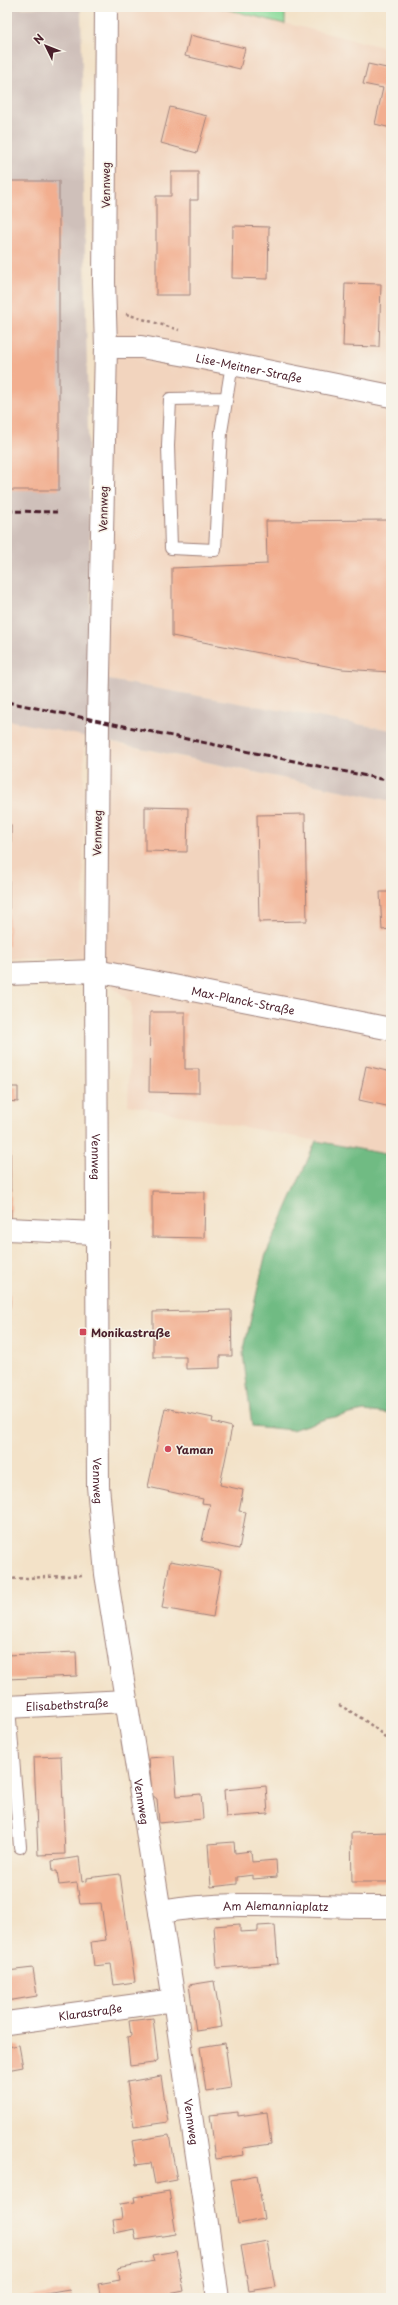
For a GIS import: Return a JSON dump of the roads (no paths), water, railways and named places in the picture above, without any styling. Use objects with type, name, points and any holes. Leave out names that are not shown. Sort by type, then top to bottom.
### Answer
[{"type":"street","name":"Vennweg","points":[[106,7],[104,282],[106,347],[98,721],[96,971],[98,1486],[106,1574],[174,2000],[218,2298]]},
{"type":"street","name":"Lise-Meitner-Straße","points":[[106,347],[141,347],[391,396]]},
{"type":"street","name":"Max-Planck-Straße","points":[[7,974],[96,971],[391,1029]]},
{"type":"street","points":[[7,1229],[96,1234]]},
{"type":"street","name":"Elisabethstraße","points":[[8,1707],[126,1700]]},
{"type":"street","name":"Am Alemanniaplatz","points":[[160,1912],[176,1909],[276,1905],[391,1906]]},
{"type":"street","name":"Klarastraße","points":[[7,2023],[174,2000]]},
{"type":"lane","points":[[226,398],[170,399],[168,446],[171,548],[215,550],[221,432],[232,364]]},
{"type":"lane","name":"Elisabethstraße","points":[[8,1707],[20,1847]]},
{"type":"railway","points":[[7,511],[57,512]]},
{"type":"railway","points":[[7,702],[391,781]]},
{"type":"place","name":"Monikastraße","points":[[83,1332]]},
{"type":"place","name":"Yaman","points":[[168,1449]]}]
